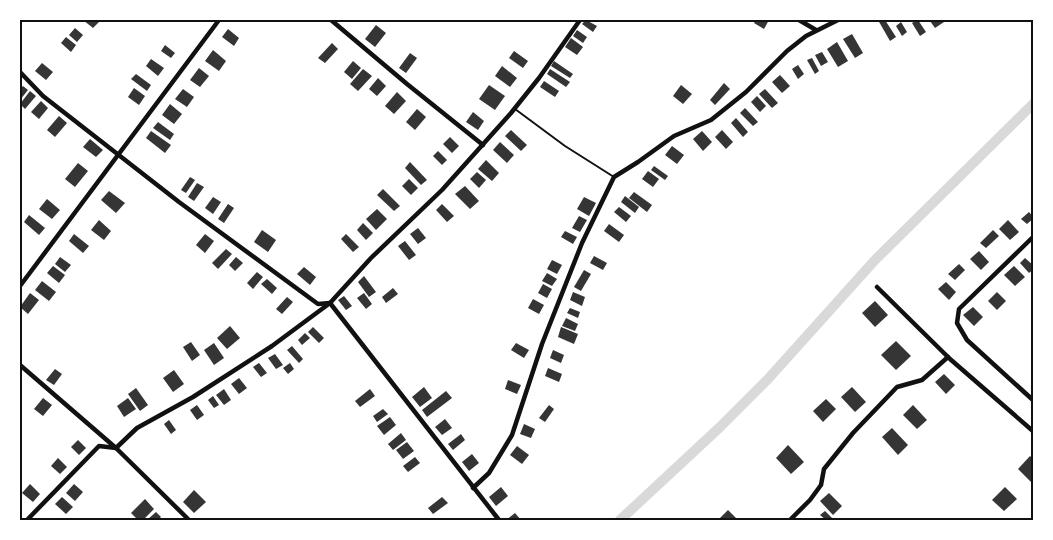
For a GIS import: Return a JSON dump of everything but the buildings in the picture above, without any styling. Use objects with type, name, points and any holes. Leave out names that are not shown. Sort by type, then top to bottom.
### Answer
[{"type":"street","points":[[20,286],[219,20]]},
{"type":"street","points":[[331,20],[483,145]]},
{"type":"street","points":[[116,448],[137,428],[193,397],[272,346],[330,303],[371,258],[442,190],[483,145],[539,78],[580,20]]},
{"type":"street","points":[[799,20],[816,30]]},
{"type":"street","points":[[473,488],[489,473],[512,435],[542,344],[582,243],[614,177],[674,136],[711,120],[746,92],[787,51],[816,30],[838,20]]},
{"type":"street","points":[[20,72],[43,96],[179,202],[318,304],[330,303]]},
{"type":"street","points":[[1034,236],[959,309],[957,323],[967,340],[1034,401]]},
{"type":"street","points":[[877,287],[948,357],[1034,432]]},
{"type":"street","points":[[330,303],[499,520]]},
{"type":"street","points":[[790,520],[821,485],[824,469],[853,433],[897,387],[922,380],[948,357]]},
{"type":"street","points":[[20,364],[116,448],[189,520]]},
{"type":"street","points":[[27,520],[99,446],[116,448]]},
{"type":"lane","points":[[514,109],[565,146],[614,177]]},
{"type":"waterway","points":[[620,520],[768,379],[875,260],[1034,103]]}]
